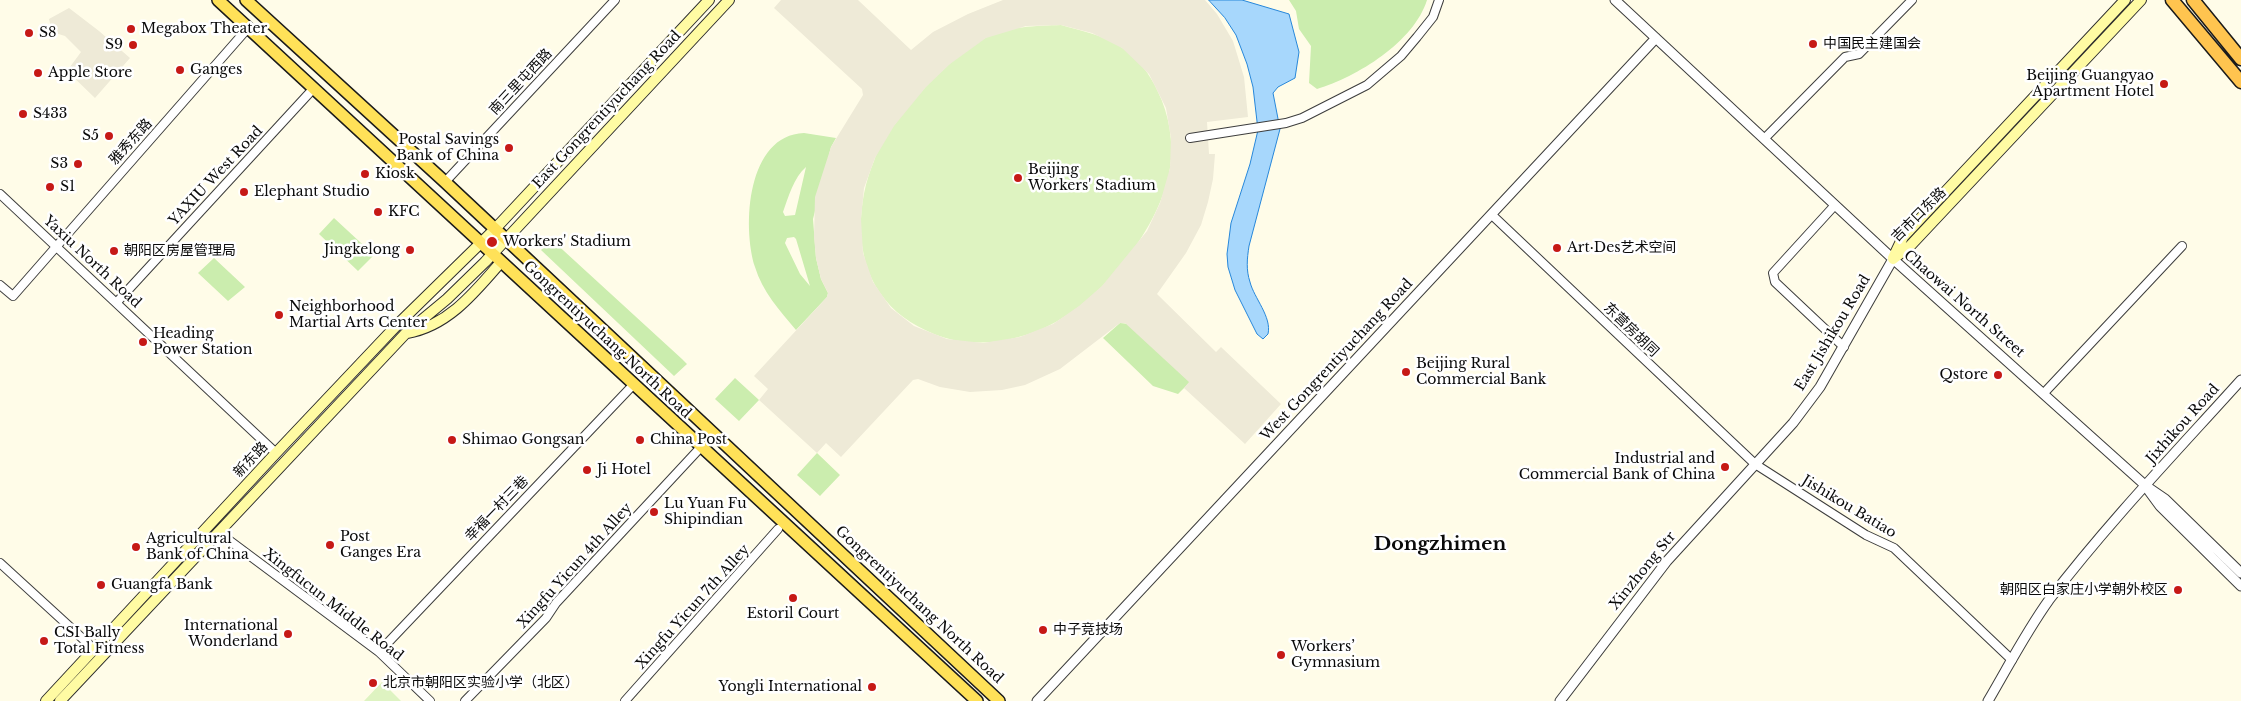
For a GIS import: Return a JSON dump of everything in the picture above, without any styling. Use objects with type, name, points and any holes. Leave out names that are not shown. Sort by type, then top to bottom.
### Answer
[{"type":"highway","points":[[2172,0],[2241,82]]},
{"type":"highway","points":[[2193,0],[2241,59]]},
{"type":"main road","name":"Gongrentiyuchang North Road","points":[[218,0],[977,701]]},
{"type":"main road","name":"Gongrentiyuchang North Road","points":[[246,0],[445,182],[494,230],[999,701]]},
{"type":"main road","name":"新东路","points":[[46,701],[397,325],[494,230],[709,0]]},
{"type":"main road","name":"East Gongrentiyuchang Road","points":[[492,254],[729,0]]},
{"type":"main road","name":"吉市口东路","points":[[1893,259],[1902,238],[2125,0]]},
{"type":"main road","name":"吉市口东路","points":[[1893,259],[1910,246],[2141,0]]},
{"type":"main road","name":"新东路","points":[[60,701],[406,333],[447,299],[492,254]]},
{"type":"main road","points":[[406,333],[422,330],[447,318],[501,262]]},
{"type":"street","name":"南三里屯西路","points":[[445,182],[615,0]]},
{"type":"street","points":[[1190,138],[1286,123],[1302,118],[1367,85],[1401,56],[1433,17],[1439,0]]},
{"type":"street","name":"Chaowai North Street","points":[[1615,0],[1893,259],[2146,486],[2165,499],[2241,573]]},
{"type":"street","points":[[1765,138],[1844,57],[1859,54],[1912,0]]},
{"type":"street","name":"雅秀东路","points":[[0,285],[14,296],[248,28]]},
{"type":"street","name":"West Gongrentiyuchang Road","points":[[1037,701],[1656,38]]},
{"type":"street","name":"YAXIU West Road","points":[[116,302],[314,89]]},
{"type":"street","name":"Yaxiu North Road","points":[[0,194],[276,453]]},
{"type":"street","points":[[1835,205],[1773,273],[1775,282],[1844,347]]},
{"type":"street","name":"东营房胡同","points":[[1492,214],[1755,464]]},
{"type":"street","points":[[2044,393],[2182,246]]},
{"type":"street","name":"East Jishikou Road","points":[[1755,464],[1793,423],[1820,386],[1893,259]]},
{"type":"street","name":"Jixhikou Road","points":[[1988,701],[2027,633],[2049,601],[2146,486],[2241,380]]},
{"type":"street","name":"幸福一村三巷","points":[[379,652],[634,384]]},
{"type":"street","name":"Xingfu Yicun 4th Alley","points":[[466,701],[546,618],[556,603],[701,447]]},
{"type":"street","name":"Jishikou Batiao","points":[[1755,464],[1866,535],[1894,548],[2012,660]]},
{"type":"street","name":"Xinzhong Str","points":[[1560,701],[1667,560],[1755,464]]},
{"type":"street","name":"Chaowai North Street","points":[[2146,486],[2160,506],[2241,586]]},
{"type":"street","name":"Xingfu Yicun 7th Alley","points":[[625,701],[778,528]]},
{"type":"street","name":"Xingfucun Middle Road","points":[[218,532],[379,652],[430,701]]},
{"type":"street","points":[[0,563],[94,649]]},
{"type":"green space","points":[[1289,0],[1427,0],[1410,30],[1382,56],[1349,76],[1317,89],[1309,83],[1311,46],[1299,29],[1296,11]]},
{"type":"green space","name":"Beijing Workers' Stadium","points":[[1061,25],[1100,36],[1121,47],[1138,61],[1155,85],[1168,119],[1171,158],[1164,190],[1155,213],[1127,258],[1110,279],[1072,312],[1052,324],[1024,336],[993,342],[948,339],[934,334],[910,322],[891,306],[880,293],[866,262],[862,246],[862,211],[864,193],[874,161],[893,127],[906,110],[953,60],[985,38],[1002,31],[1022,27]]},
{"type":"green space","points":[[804,133],[836,138],[831,147],[813,219],[816,258],[821,279],[828,293],[827,297],[796,330],[772,300],[758,276],[751,250],[749,229],[753,185],[760,165],[770,149],[785,138]],"holes":[[[806,167],[795,215],[785,216],[783,212],[792,188],[798,176]],[[794,237],[796,239],[810,286],[800,274],[785,243],[787,238]]]},
{"type":"green space","points":[[334,218],[374,255],[358,271],[319,234]]},
{"type":"green space","points":[[552,240],[687,364],[674,376],[541,250]]},
{"type":"green space","points":[[214,258],[245,287],[228,301],[198,273]]},
{"type":"green space","points":[[1120,323],[1129,324],[1190,382],[1178,394],[1153,386],[1103,338]]},
{"type":"green space","points":[[735,378],[759,400],[739,421],[715,399]]},
{"type":"green space","points":[[817,453],[840,475],[820,496],[797,475]]},
{"type":"green space","points":[[382,682],[401,701],[364,701]]},
{"type":"shaded area","points":[[781,0],[858,0],[911,50],[933,32],[968,14],[1003,0],[1205,0],[1217,14],[1233,41],[1244,77],[1248,117],[1207,122],[1209,154],[1215,154],[1213,179],[1208,202],[1201,225],[1186,253],[1157,294],[1216,352],[1221,347],[1281,404],[1245,444],[1184,388],[1189,382],[1125,323],[1120,323],[1060,369],[1025,385],[1002,390],[970,392],[940,387],[918,379],[913,380],[841,457],[826,443],[817,453],[759,400],[768,389],[754,376],[827,297],[828,293],[821,279],[816,258],[814,237],[815,197],[831,147],[863,95],[862,89],[774,8]],"holes":[[[1061,25],[1092,33],[1122,48],[1149,74],[1166,108],[1171,138],[1170,168],[1160,203],[1147,231],[1102,286],[1079,306],[1053,324],[1020,337],[983,343],[947,339],[914,326],[891,308],[873,282],[863,253],[861,219],[864,188],[875,158],[894,126],[926,87],[950,64],[986,38],[1026,26]]]},
{"type":"shaded area","points":[[69,8],[130,58],[95,98],[67,71],[81,52],[65,36],[52,32],[49,19]]},
{"type":"water","points":[[1209,0],[1242,0],[1289,14],[1299,52],[1295,78],[1278,87],[1273,93],[1280,129],[1248,251],[1249,278],[1269,328],[1268,334],[1263,339],[1257,334],[1235,290],[1228,267],[1227,254],[1231,223],[1250,164],[1258,130],[1253,87],[1236,35],[1225,18]]},
{"type":"place","name":"Megabox Theater","points":[[131,29]]},
{"type":"place","name":"S8","points":[[29,33]]},
{"type":"place","name":"中国民主建国会","points":[[1813,44]]},
{"type":"place","name":"S9","points":[[133,45]]},
{"type":"place","name":"Ganges","points":[[180,70]]},
{"type":"place","name":"Apple Store","points":[[38,73]]},
{"type":"place","name":"Beijing Guangyao Apartment Hotel","points":[[2164,84]]},
{"type":"place","name":"S433","points":[[23,114]]},
{"type":"place","name":"S5","points":[[109,136]]},
{"type":"place","name":"Postal Savings Bank of China","points":[[509,148]]},
{"type":"place","name":"S3","points":[[78,164]]},
{"type":"place","name":"Kiosk","points":[[365,174]]},
{"type":"place","name":"Beijing Workers' Stadium","points":[[1018,178]]},
{"type":"place","name":"S1","points":[[50,187]]},
{"type":"place","name":"Elephant Studio","points":[[244,192]]},
{"type":"place","name":"KFC","points":[[378,212]]},
{"type":"place","name":"Workers' Stadium","points":[[492,242]]},
{"type":"place","name":"Art·Des艺术空间","points":[[1557,248]]},
{"type":"place","name":"Jingkelong","points":[[410,250]]},
{"type":"place","name":"朝阳区房屋管理局","points":[[114,251]]},
{"type":"place","name":"Neighborhood Martial Arts Center","points":[[279,315]]},
{"type":"place","name":"Heading Power Station","points":[[143,342]]},
{"type":"place","name":"Beijing Rural Commercial Bank","points":[[1406,372]]},
{"type":"place","name":"Qstore","points":[[1998,375]]},
{"type":"place","name":"Shimao Gongsan","points":[[452,440]]},
{"type":"place","name":"China Post","points":[[640,440]]},
{"type":"place","name":"Industrial and Commercial Bank of China","points":[[1725,467]]},
{"type":"place","name":"Ji Hotel","points":[[587,470]]},
{"type":"place","name":"Lu Yuan Fu Shipindian","points":[[654,512]]},
{"type":"place","name":"Post Ganges Era","points":[[330,545]]},
{"type":"place","name":"Agricultural Bank of China","points":[[136,547]]},
{"type":"place","name":"Guangfa Bank","points":[[101,585]]},
{"type":"place","name":"朝阳区白家庄小学朝外校区","points":[[2178,590]]},
{"type":"place","name":"Estoril Court","points":[[793,598]]},
{"type":"place","name":"中子竞技场","points":[[1043,630]]},
{"type":"place","name":"International Wonderland","points":[[288,634]]},
{"type":"place","name":"CSI Bally Total Fitness","points":[[44,641]]},
{"type":"place","name":"Workers’ Gymnasium","points":[[1281,655]]},
{"type":"place","name":"北京市朝阳区实验小学（北区）","points":[[373,683]]},
{"type":"place","name":"Yongli International","points":[[872,687]]},
{"type":"district","name":"Dongzhimen","points":[[1440,545]]}]
